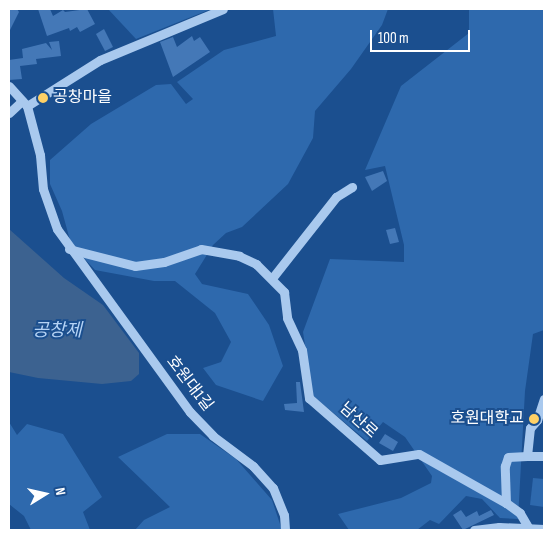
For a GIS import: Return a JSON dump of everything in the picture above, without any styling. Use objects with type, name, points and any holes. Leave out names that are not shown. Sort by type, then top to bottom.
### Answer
[{"type":"street","points":[[9,113],[100,60],[223,9]]},
{"type":"street","points":[[9,86],[25,104]]},
{"type":"street","name":"호원대1길","points":[[25,104],[48,208],[69,249],[190,412],[213,436],[253,466],[273,488],[284,515],[285,530]]},
{"type":"street","points":[[69,249],[135,266],[164,262],[201,249],[239,256],[256,264],[273,278],[336,197],[352,188]]},
{"type":"street","name":"남산로","points":[[273,278],[284,292],[287,318],[302,350],[309,398],[380,460],[419,454],[520,512],[528,527]]},
{"type":"street","points":[[527,456],[530,428],[537,420],[544,399]]},
{"type":"street","points":[[506,503],[505,466],[508,457],[544,456]]},
{"type":"street","points":[[474,530],[528,527],[544,529]]},
{"type":"shaded area","points":[[108,9],[211,9],[136,39]]},
{"type":"shaded area","points":[[273,9],[388,9],[382,25],[351,69],[315,111],[313,138],[288,184],[242,227],[226,233],[213,245],[195,274],[202,284],[248,294],[269,325],[283,366],[263,401],[216,385],[203,368],[221,362],[231,342],[215,313],[175,281],[154,281],[95,270],[71,244],[62,211],[50,184],[50,160],[91,124],[156,85],[171,84],[186,104],[193,99],[177,82],[224,50],[276,36]]},
{"type":"shaded area","points":[[469,9],[544,9],[544,330],[533,334],[525,391],[518,519],[500,518],[482,499],[466,496],[439,524],[430,520],[417,530],[349,530],[338,514],[401,498],[431,483],[432,476],[405,437],[383,422],[367,441],[313,396],[303,332],[330,259],[404,262],[404,245],[385,166],[365,170],[401,86],[469,33]]},
{"type":"shaded area","points":[[9,422],[17,435],[27,424],[63,434],[102,497],[83,512],[90,530],[31,530],[24,516],[9,504]]},
{"type":"shaded area","points":[[167,434],[200,434],[236,459],[272,500],[282,530],[135,530],[144,520],[170,507],[118,457]]},
{"type":"shaded area","points":[[533,478],[544,479],[544,507],[530,505]]},
{"type":"water","name":"공창제","points":[[9,229],[64,278],[103,305],[139,353],[139,374],[131,381],[102,384],[38,378],[9,372]]},
{"type":"building","points":[[9,9],[17,9],[19,12],[9,32]]},
{"type":"building","points":[[38,9],[50,9],[53,16],[63,10],[65,12],[87,9],[95,24],[80,32],[77,27],[70,31],[69,28],[47,36]]},
{"type":"building","points":[[104,29],[113,47],[105,51],[96,34]]},
{"type":"building","points":[[192,36],[194,41],[200,37],[210,52],[173,77],[160,42],[173,37],[177,47]]},
{"type":"building","points":[[59,41],[61,56],[36,59],[37,64],[20,66],[22,79],[9,80],[9,60],[23,58],[22,49],[46,43],[52,50],[49,42]]},
{"type":"building","points":[[383,171],[387,181],[372,191],[365,177]]},
{"type":"building","points":[[395,228],[399,242],[390,244],[386,230]]},
{"type":"building","points":[[296,382],[300,382],[304,412],[285,410],[284,404],[297,403]]},
{"type":"building","points":[[385,434],[398,442],[393,451],[379,443]]},
{"type":"building","points":[[461,510],[466,517],[477,511],[479,516],[491,510],[494,515],[463,530],[453,515]]},
{"type":"place","name":"공창마을","points":[[43,98]]},
{"type":"place","name":"호원대학교","points":[[534,419]]}]
